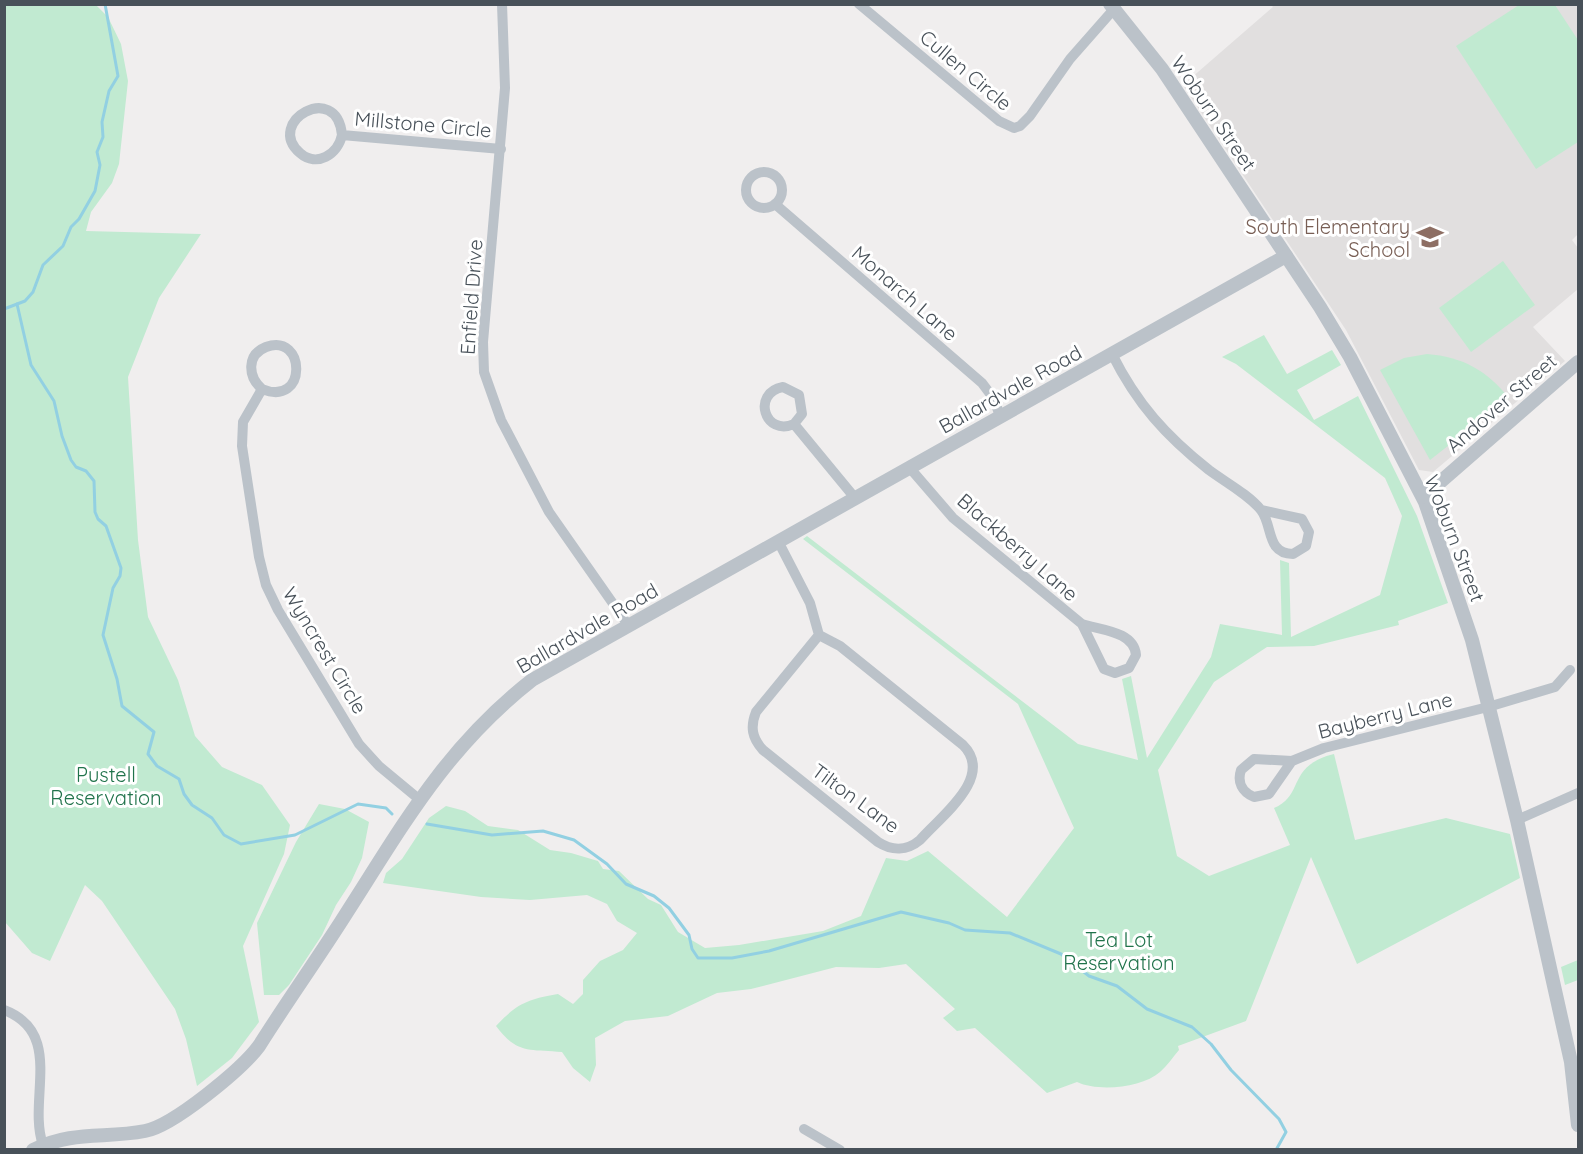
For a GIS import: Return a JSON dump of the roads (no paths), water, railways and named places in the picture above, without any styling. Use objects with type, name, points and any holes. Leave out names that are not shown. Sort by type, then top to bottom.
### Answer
[{"type":"street","name":"Enfield Drive","points":[[502,4],[506,61],[501,149],[483,342],[487,384],[501,420],[549,512],[628,625]]},
{"type":"street","name":"Cullen Circle","points":[[859,4],[999,121],[1014,128],[1020,126],[1030,116],[1070,59],[1112,7]]},
{"type":"street","name":"Woburn Street","points":[[1112,7],[1162,69],[1286,256],[1350,357],[1423,497],[1472,640],[1517,820],[1571,1062],[1578,1125]]},
{"type":"street","name":"Millstone Circle","points":[[317,108],[325,109],[338,119],[342,135],[336,151],[329,156],[312,159],[297,150],[291,135],[295,119],[301,113],[317,108]]},
{"type":"street","name":"Millstone Circle","points":[[342,135],[501,149]]},
{"type":"street","name":"Monarch Lane","points":[[775,204],[982,383],[994,399],[1000,416]]},
{"type":"street","name":"Ballardvale Road","points":[[38,1147],[84,1134],[150,1130],[237,1071],[259,1046],[452,755],[508,699],[546,671],[1286,256]]},
{"type":"street","points":[[281,346],[288,350],[297,363],[295,379],[291,385],[277,392],[262,389],[252,378],[251,363],[254,356],[266,347],[281,346]]},
{"type":"street","points":[[1113,354],[1131,391],[1164,430],[1193,457],[1262,510],[1302,519],[1309,532],[1306,546],[1293,554],[1278,550],[1273,543],[1262,510]]},
{"type":"street","name":"Andover Street","points":[[1423,497],[1578,362]]},
{"type":"street","name":"Wyncrest Circle","points":[[262,389],[243,422],[242,446],[259,557],[268,591],[364,749],[395,782],[420,800]]},
{"type":"street","points":[[794,423],[855,498]]},
{"type":"street","name":"Blackberry Lane","points":[[909,467],[953,518],[1082,624],[1125,636],[1131,641],[1136,655],[1129,668],[1115,673],[1104,669],[1082,624]]},
{"type":"street","points":[[778,541],[810,603],[819,635]]},
{"type":"street","name":"Tilton Lane","points":[[819,635],[840,646],[963,745],[971,754],[974,766],[969,784],[920,840],[909,847],[890,848],[878,842],[763,750],[755,739],[752,725],[756,712],[819,635]]},
{"type":"street","name":"Bayberry Lane","points":[[1292,760],[1269,794],[1254,797],[1242,788],[1240,773],[1250,761],[1258,759],[1292,760],[1324,748],[1488,707],[1555,687],[1570,670]]},
{"type":"street","points":[[1517,820],[1578,793]]},
{"type":"street","points":[[4,1010],[23,1021],[34,1036],[39,1048],[41,1070],[38,1147]]},
{"type":"street","points":[[804,1129],[840,1149]]},
{"type":"waterway","points":[[4,309],[25,301],[33,292],[43,265],[63,246],[71,227],[79,219],[95,191],[100,165],[97,152],[103,137],[102,122],[109,91],[118,76],[105,4]]},
{"type":"waterway","points":[[17,304],[31,365],[54,401],[62,436],[71,460],[76,467],[86,471],[94,481],[95,512],[98,519],[106,526],[121,568],[120,576],[113,588],[103,635],[117,679],[122,706],[154,732],[148,754],[157,766],[179,779],[184,794],[192,805],[212,818],[224,835],[241,844],[295,835],[358,804],[386,808],[392,814]]},
{"type":"waterway","points":[[427,824],[492,835],[543,831],[574,840],[607,864],[626,884],[654,896],[669,908],[689,935],[692,949],[698,958],[732,958],[769,951],[901,912],[949,923],[965,930],[1010,933],[1061,954],[1089,976],[1117,986],[1147,1009],[1192,1027],[1211,1044],[1231,1070],[1279,1119],[1286,1132],[1276,1150]]},
{"type":"place","name":"South Elementary School","points":[[1430,237]]},
{"type":"park label","name":"Pustell Reservation","points":[[106,786]]},
{"type":"park label","name":"Tea Lot Reservation","points":[[1119,950]]}]
